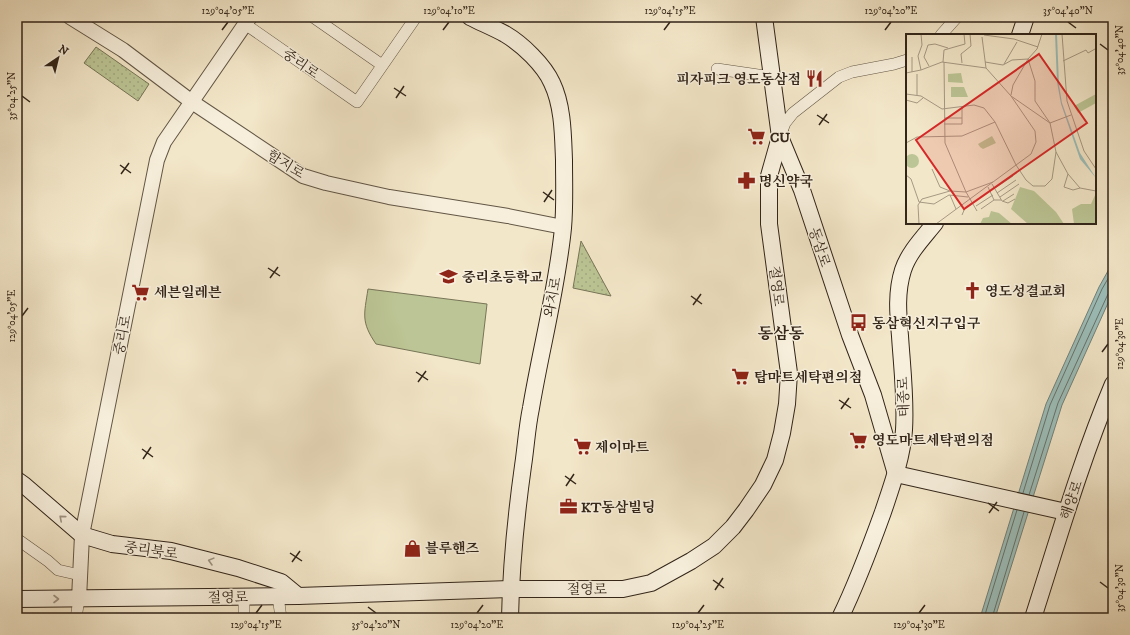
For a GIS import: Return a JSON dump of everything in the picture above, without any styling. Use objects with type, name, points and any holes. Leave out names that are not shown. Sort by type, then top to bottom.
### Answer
[{"type":"main road","name":"와치로","points":[[470,17],[506,34],[520,45],[544,69],[552,82],[556,94],[562,122],[564,144],[563,227],[556,280],[530,409],[518,504],[510,618]]},
{"type":"main road","name":"동삼로","points":[[764,17],[780,137],[802,190],[850,335],[874,395],[896,474]]},
{"type":"main road","points":[[1020,34],[1026,18]]},
{"type":"main road","name":"절영로","points":[[17,599],[298,596],[511,589],[623,589],[651,583],[691,561],[714,546],[733,527],[746,510],[763,485],[775,460],[782,432],[787,404],[789,373],[769,224],[769,176],[780,137]]},
{"type":"main road","name":"태종로","points":[[840,618],[855,587],[896,474],[904,430],[904,391],[898,310],[900,282],[911,254],[934,224]]},
{"type":"main road","name":"해양로","points":[[1033,618],[1066,512],[1102,409],[1113,384]]},
{"type":"main road","points":[[896,474],[1066,512]]},
{"type":"main road","name":"중리북로","points":[[17,480],[82,535],[112,544],[170,551],[238,568],[281,582],[298,596]]},
{"type":"main road","points":[[238,568],[248,580],[249,588],[241,596]]},
{"type":"street","name":"함지로","points":[[70,17],[123,50],[192,102],[303,176],[326,184],[390,197],[508,216],[563,227]]},
{"type":"street","points":[[313,17],[382,65],[416,17]]},
{"type":"street","points":[[942,34],[957,17]]},
{"type":"street","name":"중리로","points":[[79,599],[82,535],[158,160],[164,142],[248,21],[357,102],[382,65]]},
{"type":"street","points":[[780,137],[786,123],[793,113],[839,77],[852,72],[906,60]]},
{"type":"street","points":[[716,69],[772,77]]},
{"type":"street","points":[[17,539],[58,570],[80,575]]},
{"type":"street","points":[[241,596],[244,618]]},
{"type":"street","points":[[278,596],[281,618]]},
{"type":"street","points":[[76,618],[79,599]]},
{"type":"green space","points":[[96,47],[149,84],[138,101],[84,63]]},
{"type":"green space","points":[[581,241],[611,296],[573,288]]},
{"type":"green space","points":[[368,289],[487,304],[480,364],[376,344],[368,330],[365,318],[365,305]]},
{"type":"water","points":[[1113,262],[1113,292],[1062,405],[995,618],[980,618],[1046,404],[1099,287]]},
{"type":"place","name":"피자피크 영도동삼점","points":[[814,79]]},
{"type":"place","name":"CU","points":[[757,137]]},
{"type":"place","name":"명신약국","points":[[746,181]]},
{"type":"place","name":"중리초등학교","points":[[449,277]]},
{"type":"place","name":"영도성결교회","points":[[972,291]]},
{"type":"place","name":"세븐일레븐","points":[[141,292]]},
{"type":"place","name":"동삼혁신지구입구","points":[[859,323]]},
{"type":"place","name":"탑마트세탁편의점","points":[[741,377]]},
{"type":"place","name":"영도마트세탁편의점","points":[[859,440]]},
{"type":"place","name":"제이마트","points":[[582,447]]},
{"type":"place","name":"KT동삼빌딩","points":[[568,507]]},
{"type":"place","name":"블루핸즈","points":[[412,548]]},
{"type":"district","name":"동삼동","points":[[781,333]]}]
